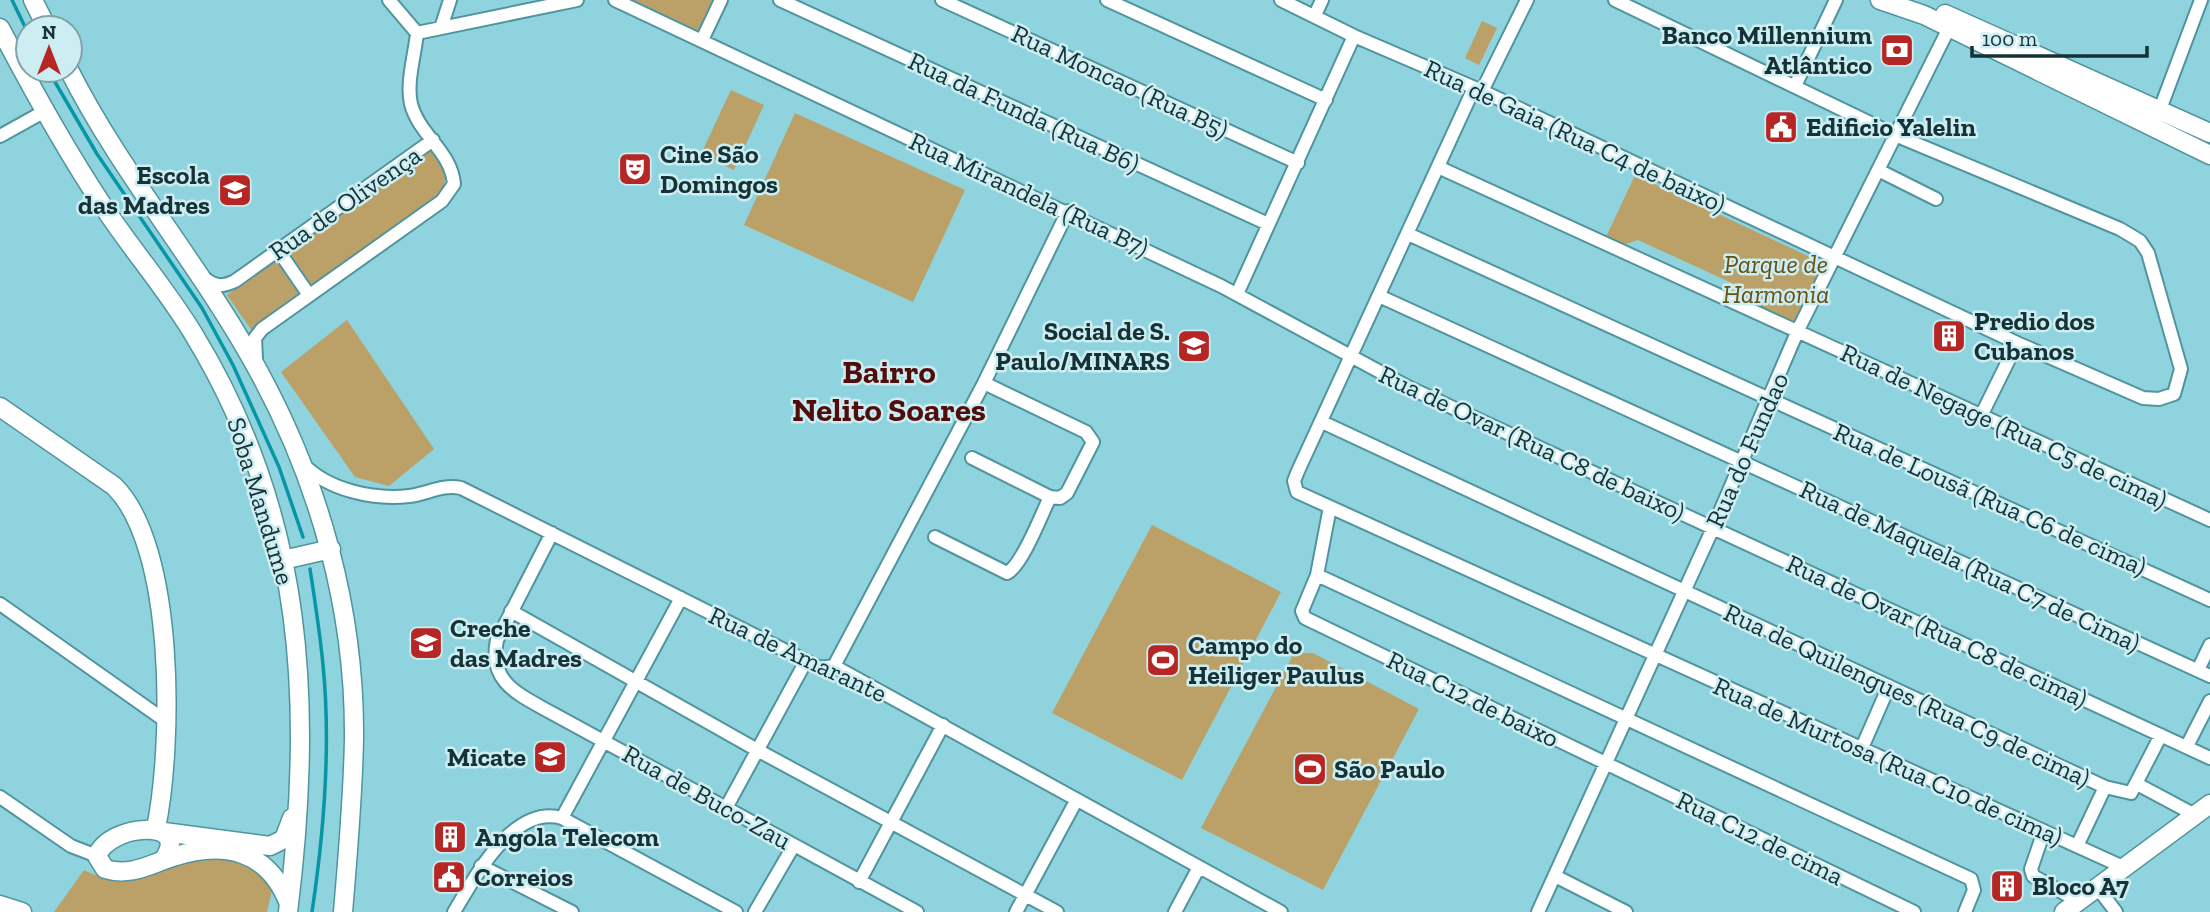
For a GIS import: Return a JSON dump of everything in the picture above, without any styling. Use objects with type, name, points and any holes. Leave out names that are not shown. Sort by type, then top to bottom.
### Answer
[{"type":"main road","points":[[1880,0],[1924,15],[2210,155]]},
{"type":"main road","points":[[1915,0],[2210,133]]},
{"type":"main road","name":"Soba Mandume","points":[[0,28],[45,111],[103,207],[194,335],[221,384],[252,451],[289,559],[301,687],[298,802],[286,909]]},
{"type":"main road","name":"Soba Mandume","points":[[77,84],[110,145],[196,269],[260,373],[301,462],[345,615],[354,735],[343,912]]},
{"type":"main road","points":[[0,407],[114,486],[129,501],[138,521],[154,581],[164,642],[167,722],[160,830],[169,844],[163,860]]},
{"type":"main road","points":[[289,559],[325,551]]},
{"type":"main road","points":[[286,909],[270,868],[248,856],[205,849],[163,860],[148,868],[114,872],[106,870],[97,856],[105,842],[127,832],[160,830],[270,846],[284,839],[298,802]]},
{"type":"main road","points":[[2071,907],[2203,810]]},
{"type":"main road","points":[[345,880],[348,912]]},
{"type":"main road","points":[[0,906],[8,912]]},
{"type":"main road","points":[[0,906],[22,912]]},
{"type":"street","points":[[389,0],[417,33],[577,0]]},
{"type":"street","points":[[441,28],[450,0]]},
{"type":"street","name":"Rua Mirandela (Rua B7)","points":[[615,0],[1068,211],[1237,294],[1352,357]]},
{"type":"street","points":[[702,40],[721,0]]},
{"type":"street","name":"Rua da Funda (Rua B6)","points":[[780,0],[1268,224]]},
{"type":"street","name":"Rua Moncao (Rua B5)","points":[[942,0],[1298,163]]},
{"type":"street","points":[[1107,0],[1326,100]]},
{"type":"street","name":"Rua de Gaia (Rua C4 de baixo)","points":[[1281,0],[2017,343],[2143,398],[2159,399],[2174,394],[2181,369],[2148,253],[2140,241],[2120,229],[1895,135]]},
{"type":"street","points":[[1315,15],[1322,0]]},
{"type":"street","points":[[1322,422],[1438,167],[1527,0]]},
{"type":"street","points":[[1615,0],[1895,135]]},
{"type":"street","points":[[1795,86],[1836,0]]},
{"type":"street","points":[[2159,112],[2201,0]]},
{"type":"street","name":"Rua do Fundao","points":[[1538,912],[1713,528],[1798,330],[1949,28]]},
{"type":"street","name":"Rua de Olivença","points":[[196,269],[214,285],[224,286],[433,140],[411,102],[417,33]]},
{"type":"street","points":[[1237,294],[1354,36]]},
{"type":"street","points":[[0,136],[45,111]]},
{"type":"street","points":[[260,373],[253,350],[255,338],[262,329],[450,193],[454,184],[453,172],[449,161],[433,140]]},
{"type":"street","name":"Rua de Negage (Rua C5 de cima)","points":[[1438,167],[2210,520]]},
{"type":"street","points":[[1878,170],[1936,199]]},
{"type":"street","points":[[834,666],[984,383],[1068,211]]},
{"type":"street","name":"Rua de Lousã (Rua C6 de cima)","points":[[1408,234],[2210,600]]},
{"type":"street","points":[[278,250],[309,295]]},
{"type":"street","name":"Rua de Maquela (Rua C7 de Cima)","points":[[1379,296],[2204,673]]},
{"type":"street","points":[[1981,416],[2017,343]]},
{"type":"street","name":"Rua de Ovar (Rua C8 de baixo)","points":[[1352,357],[1408,387],[1713,528]]},
{"type":"street","points":[[972,458],[1050,497],[1060,498],[1067,493],[1093,442],[1091,436],[984,383]]},
{"type":"street","name":"Rua de Murtosa (Rua C10 de cima)","points":[[1322,422],[1298,471],[1294,487],[1297,492],[2123,867]]},
{"type":"street","name":"Rua de Quilengues (Rua C9 de cima)","points":[[1322,422],[2105,786],[2134,789],[2203,810]]},
{"type":"street","name":"Rua de Amarante","points":[[301,462],[324,480],[368,495],[412,496],[445,485],[461,488],[820,668],[834,666],[1281,912]]},
{"type":"street","points":[[935,537],[1007,573],[1012,570],[1025,548],[1050,497]]},
{"type":"street","points":[[1330,507],[1317,575],[1971,879],[1975,884],[1965,912]]},
{"type":"street","name":"Rua de Ovar (Rua C8 de cima)","points":[[1713,528],[2158,740],[2187,746],[2210,758]]},
{"type":"street","points":[[552,533],[511,611],[759,751],[1057,912]]},
{"type":"street","name":"Rua C12 de baixo","points":[[1317,575],[1303,616],[1606,764]]},
{"type":"street","points":[[562,818],[681,598]]},
{"type":"street","points":[[0,604],[167,722]]},
{"type":"street","name":"Rua de Buco-Zau","points":[[511,611],[497,640],[493,657],[500,677],[523,696],[917,912]]},
{"type":"street","points":[[2204,673],[2210,645]]},
{"type":"street","points":[[726,808],[806,661]]},
{"type":"street","points":[[1861,750],[1889,686]]},
{"type":"street","points":[[2187,746],[2210,701]]},
{"type":"street","points":[[859,882],[943,725]]},
{"type":"street","points":[[2134,789],[2158,740]]},
{"type":"street","name":"Rua C12 de cima","points":[[1606,764],[1914,912]]},
{"type":"street","points":[[2077,846],[2105,786]]},
{"type":"street","points":[[0,797],[63,841],[97,856]]},
{"type":"street","points":[[1016,912],[1076,801]]},
{"type":"street","points":[[454,912],[481,866],[519,827],[529,820],[548,814],[562,818],[736,912]]},
{"type":"street","points":[[2044,831],[2031,869],[2033,876],[2071,907]]},
{"type":"street","points":[[755,912],[794,845]]},
{"type":"street","points":[[481,866],[572,912]]},
{"type":"street","points":[[1175,912],[1199,867]]},
{"type":"street","points":[[1555,876],[1626,912]]},
{"type":"street","points":[[2097,887],[2116,912]]},
{"type":"green space","points":[[633,0],[714,0],[697,32]]},
{"type":"green space","points":[[1482,21],[1497,28],[1479,65],[1465,58]]},
{"type":"green space","points":[[731,90],[764,105],[734,170],[701,154]]},
{"type":"green space","points":[[795,113],[965,190],[913,302],[744,225]]},
{"type":"green space","points":[[430,149],[444,172],[445,184],[440,198],[311,289],[286,253]]},
{"type":"green space","name":"Parque de Harmonia","points":[[1635,175],[1825,264],[1796,326],[1730,296],[1734,284],[1638,240],[1623,245],[1606,237]]},
{"type":"green space","points":[[277,259],[302,295],[252,331],[227,295]]},
{"type":"green space","points":[[347,320],[434,449],[389,486],[355,477],[281,372]]},
{"type":"green space","name":"Campo do Heiliger Paulus","points":[[1152,525],[1281,592],[1182,780],[1052,713]]},
{"type":"green space","name":"São Paulo","points":[[1294,653],[1313,653],[1419,709],[1323,890],[1201,828]]},
{"type":"green space","points":[[203,854],[235,857],[258,869],[273,886],[267,912],[54,912],[84,870],[101,877],[131,879]]},
{"type":"waterway","points":[[12,0],[19,14]]},
{"type":"waterway","points":[[56,84],[97,154],[202,308],[233,365],[279,467],[303,537]]},
{"type":"waterway","points":[[310,569],[322,653],[326,726],[323,820],[312,912]]},
{"type":"place","name":"Banco Millennium Atlântico","points":[[1897,50]]},
{"type":"place","name":"Edificio Yalelin","points":[[1781,127]]},
{"type":"place","name":"Cine São Domingos","points":[[635,169]]},
{"type":"place","name":"Escola das Madres","points":[[235,190]]},
{"type":"place","name":"Predio dos Cubanos","points":[[1949,336]]},
{"type":"place","name":"Social de S. Paulo/MINARS","points":[[1194,346]]},
{"type":"place","name":"Creche das Madres","points":[[426,643]]},
{"type":"place","name":"Campo do Heiliger Paulus","points":[[1163,660]]},
{"type":"place","name":"Micate","points":[[550,757]]},
{"type":"place","name":"São Paulo","points":[[1310,769]]},
{"type":"place","name":"Angola Telecom","points":[[450,837]]},
{"type":"place","name":"Correios","points":[[449,877]]},
{"type":"place","name":"Bloco A7","points":[[2007,886]]},
{"type":"district","name":"Bairro Nelito Soares","points":[[889,390]]}]
